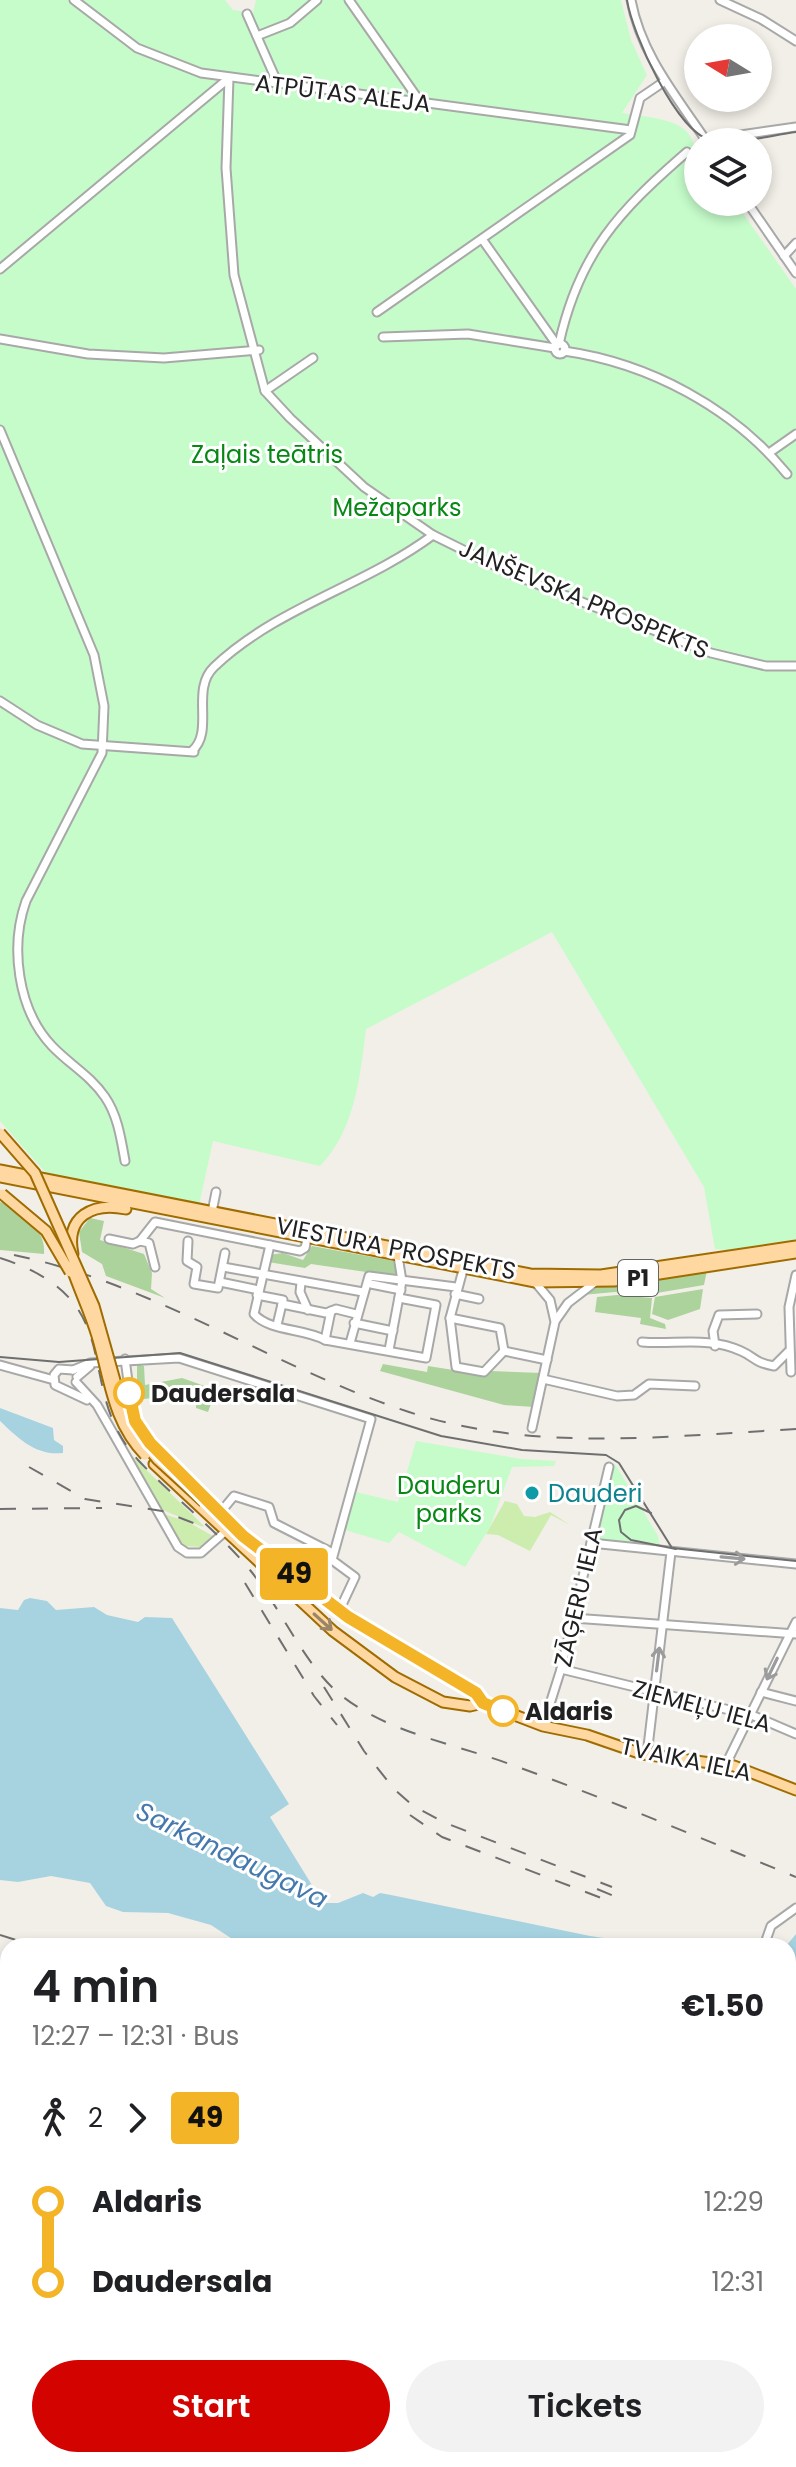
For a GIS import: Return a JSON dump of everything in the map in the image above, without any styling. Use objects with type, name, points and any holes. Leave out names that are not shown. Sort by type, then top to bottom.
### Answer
[{"type":"main road","points":[[0,1136],[35,1173],[102,1328],[119,1398],[133,1430],[204,1506],[219,1514],[228,1528]]},
{"type":"main road","points":[[0,1136],[29,1172],[75,1279],[96,1331],[121,1423],[134,1443],[228,1528]]},
{"type":"main road","name":"VIESTURA PROSPEKTS","points":[[0,1170],[12,1176],[219,1221],[463,1270],[566,1276],[653,1272],[796,1253]]},
{"type":"main road","name":"VIESTURA PROSPEKTS","points":[[0,1177],[12,1176],[212,1212],[535,1282],[594,1283],[796,1246]]},
{"type":"main road","points":[[1,1193],[46,1231],[75,1279]]},
{"type":"main road","points":[[76,1265],[71,1238],[77,1221],[90,1209],[116,1207],[181,1219],[219,1221]]},
{"type":"main road","name":"TVAIKA IELA","points":[[228,1528],[373,1633],[476,1693],[483,1703]]},
{"type":"main road","name":"TVAIKA IELA","points":[[228,1528],[360,1650],[395,1677],[430,1697],[470,1706],[483,1703],[543,1726],[587,1735],[647,1755],[726,1764],[796,1790]]},
{"type":"main road","points":[[360,1650],[361,1642],[373,1633]]},
{"type":"street","name":"ATPŪTAS ALEJA","points":[[74,0],[151,55],[182,68],[229,78],[631,130]]},
{"type":"street","points":[[257,36],[290,23],[317,0]]},
{"type":"street","points":[[349,0],[421,103]]},
{"type":"street","points":[[631,0],[638,29],[665,81],[697,128]]},
{"type":"street","points":[[720,0],[761,19],[796,41]]},
{"type":"street","points":[[247,14],[278,84]]},
{"type":"street","points":[[0,269],[229,78]]},
{"type":"street","name":"JANŠEVSKA PROSPEKTS","points":[[229,78],[226,168],[234,275],[265,391],[364,487],[433,535],[514,575],[648,630],[735,660],[766,666],[796,666]]},
{"type":"street","points":[[377,312],[630,135],[640,98],[665,81]]},
{"type":"street","points":[[772,131],[796,127]]},
{"type":"street","points":[[558,351],[575,291],[609,227],[644,189],[684,155]]},
{"type":"street","points":[[757,216],[796,273]]},
{"type":"street","points":[[482,239],[566,362]]},
{"type":"street","points":[[784,256],[796,243]]},
{"type":"street","points":[[383,337],[468,334],[611,362],[679,389],[735,422],[787,474]]},
{"type":"street","points":[[0,339],[88,354],[149,357],[256,350]]},
{"type":"street","points":[[265,391],[313,358]]},
{"type":"street","points":[[0,430],[100,672],[104,745],[26,901],[19,924],[17,958],[40,1031],[104,1096],[116,1120],[125,1161]]},
{"type":"street","points":[[769,453],[796,434]]},
{"type":"street","points":[[0,701],[47,731],[82,744],[195,752],[201,738],[204,681],[214,667],[268,626],[391,564],[433,535]]},
{"type":"street","points":[[212,1212],[216,1192]]},
{"type":"street","points":[[109,1239],[133,1244],[140,1241],[155,1222],[300,1251],[305,1248],[307,1239]]},
{"type":"street","points":[[140,1241],[149,1243],[155,1267]]},
{"type":"street","points":[[188,1241],[187,1261],[197,1267],[194,1284],[218,1288],[225,1253]]},
{"type":"street","points":[[270,1245],[254,1314],[262,1322],[311,1332],[325,1340],[426,1358],[436,1305],[371,1275],[356,1314],[350,1343]]},
{"type":"street","points":[[389,1350],[401,1289],[398,1256]]},
{"type":"street","points":[[223,1267],[363,1292]]},
{"type":"street","points":[[463,1270],[450,1318],[456,1367],[484,1372],[504,1351]]},
{"type":"street","points":[[794,1371],[788,1351],[796,1275]]},
{"type":"street","points":[[220,1282],[283,1300],[277,1325]]},
{"type":"street","points":[[535,1282],[550,1300],[555,1322]]},
{"type":"street","points":[[301,1283],[300,1292],[308,1310]]},
{"type":"street","points":[[532,1428],[555,1322],[568,1303],[594,1283]]},
{"type":"street","points":[[371,1284],[401,1289],[455,1291],[479,1299]]},
{"type":"street","points":[[282,1304],[308,1310],[356,1314]]},
{"type":"street","points":[[397,1310],[409,1313]]},
{"type":"street","points":[[325,1340],[331,1311]]},
{"type":"street","points":[[701,1343],[713,1331],[719,1315],[757,1314]]},
{"type":"street","points":[[450,1318],[500,1328],[504,1351]]},
{"type":"street","points":[[354,1323],[393,1331]]},
{"type":"street","points":[[713,1331],[715,1346]]},
{"type":"street","points":[[642,1342],[701,1343],[742,1351],[755,1362],[794,1371]]},
{"type":"street","points":[[504,1351],[547,1360]]},
{"type":"street","points":[[788,1351],[796,1359]]},
{"type":"street","points":[[774,1366],[788,1351]]},
{"type":"street","points":[[70,1389],[75,1376],[96,1363],[165,1357],[196,1361],[369,1417],[372,1421],[333,1553],[334,1565],[355,1577],[340,1609]]},
{"type":"street","points":[[125,1359],[137,1426],[154,1448],[192,1477],[204,1506]]},
{"type":"street","points":[[0,1365],[55,1376]]},
{"type":"street","points":[[55,1376],[63,1367],[75,1376],[98,1409],[178,1547],[187,1553],[201,1553],[228,1528]]},
{"type":"street","points":[[55,1376],[61,1390],[70,1389],[98,1409]]},
{"type":"street","points":[[543,1379],[617,1396],[634,1395],[649,1384],[695,1386]]},
{"type":"street","name":"ZĀĢERU IELA","points":[[543,1726],[561,1669],[608,1470],[617,1476]]},
{"type":"street","points":[[219,1514],[234,1496],[269,1507],[274,1523],[333,1553]]},
{"type":"street","points":[[591,1543],[796,1564]]},
{"type":"street","points":[[647,1755],[671,1552]]},
{"type":"street","points":[[573,1618],[793,1634]]},
{"type":"street","points":[[726,1764],[793,1634],[796,1622]]},
{"type":"street","name":"ZIEMEĻU IELA","points":[[561,1669],[750,1716],[796,1734]]},
{"type":"street","points":[[761,1692],[796,1701]]},
{"type":"street","points":[[767,1938],[771,1926],[796,1908]]},
{"type":"green space","name":"Mežaparks","points":[[0,0],[225,0],[233,10],[253,13],[256,0],[621,0],[631,40],[647,75],[622,113],[666,121],[684,130],[684,216],[745,216],[796,289],[796,1239],[729,1250],[715,1249],[704,1187],[552,932],[366,1029],[354,1102],[341,1136],[320,1166],[213,1141],[199,1205],[46,1173],[0,1121]]},
{"type":"green space","points":[[0,1202],[17,1209],[31,1221],[41,1237],[44,1254],[0,1250]]},
{"type":"green space","points":[[90,1218],[104,1221],[100,1240],[144,1254],[152,1273],[151,1289],[165,1298],[106,1276],[102,1264],[82,1252],[79,1232]]},
{"type":"green space","points":[[312,1246],[394,1261],[397,1269],[394,1276],[311,1264],[305,1268],[268,1262],[269,1255],[283,1253],[303,1260]]},
{"type":"green space","points":[[707,1270],[704,1285],[645,1295],[615,1292],[582,1295],[594,1285]]},
{"type":"green space","points":[[703,1289],[700,1309],[668,1320],[652,1314],[655,1297]]},
{"type":"green space","points":[[597,1297],[652,1298],[650,1318],[665,1324],[666,1329],[640,1324],[641,1318],[595,1312]]},
{"type":"green space","points":[[137,1364],[144,1366],[145,1385],[182,1378],[216,1390],[208,1412],[196,1408],[196,1394],[182,1391],[179,1397],[157,1390],[152,1398],[144,1399],[137,1387]]},
{"type":"green space","points":[[383,1364],[427,1372],[428,1366],[485,1375],[490,1371],[542,1373],[534,1407],[504,1405],[380,1371]]},
{"type":"green space","name":"Dauderu parks","points":[[416,1441],[521,1459],[556,1461],[554,1466],[512,1467],[490,1527],[465,1567],[399,1532],[389,1543],[345,1530],[356,1492],[398,1502]]},
{"type":"green space","points":[[130,1454],[204,1526],[158,1508]]},
{"type":"green space","points":[[615,1464],[658,1536],[660,1548],[595,1539],[611,1465]]},
{"type":"green space","points":[[505,1501],[517,1504],[524,1516],[535,1517],[550,1512],[570,1525],[551,1515],[530,1551],[498,1535],[486,1534]]},
{"type":"green space","points":[[161,1513],[188,1522],[213,1536],[201,1547],[184,1546]]},
{"type":"water","points":[[0,1408],[53,1428],[54,1440],[63,1446],[63,1453],[44,1452],[21,1440],[0,1421]]},
{"type":"water","name":"Sarkandaugava","points":[[24,1600],[47,1601],[56,1610],[94,1607],[107,1615],[138,1622],[145,1617],[172,1618],[289,1804],[270,1817],[323,1903],[338,1903],[363,1893],[373,1897],[380,1893],[604,1938],[231,1938],[211,1925],[168,1913],[123,1912],[106,1906],[90,1883],[51,1876],[18,1882],[0,1880],[0,1608],[18,1610]]},
{"type":"tram line","points":[[627,0],[637,35],[658,79],[683,119],[697,133],[710,140],[730,142],[796,132]]},
{"type":"tram line","points":[[0,1357],[59,1362],[180,1353],[441,1436],[522,1450],[606,1455],[619,1463],[672,1548],[796,1561]]},
{"type":"tram line","points":[[651,1513],[636,1506],[625,1510],[619,1520],[621,1532],[631,1540],[676,1549]]},
{"type":"railway","points":[[14,1255],[66,1268],[116,1286],[359,1394],[456,1425],[504,1433],[601,1438],[796,1429]]},
{"type":"railway","points":[[0,1258],[42,1276],[69,1297],[85,1321],[118,1432],[138,1460],[224,1541],[250,1570],[316,1669],[342,1696],[403,1729],[551,1779],[796,1877]]},
{"type":"railway","points":[[29,1467],[85,1499],[162,1511],[196,1524]]},
{"type":"railway","points":[[0,1509],[102,1508]]},
{"type":"railway","points":[[245,1583],[314,1696],[337,1725]]},
{"type":"railway","points":[[324,1687],[364,1751],[394,1789],[412,1805],[443,1822],[612,1887]]},
{"type":"railway","points":[[410,1815],[442,1837],[604,1899]]},
{"type":"railway","points":[[597,1889],[626,1901]]},
{"type":"railway","points":[[0,1935],[10,1938]]},
{"type":"bus line","name":"49","points":[[129,1393],[135,1421],[150,1443],[206,1498],[210,1507],[243,1536],[348,1617],[421,1664],[476,1693],[483,1703],[503,1711]]},
{"type":"place","name":"Daudersala","points":[[129,1393]]},
{"type":"place","name":"Dauderi","points":[[532,1493]]},
{"type":"place","name":"Aldaris","points":[[503,1711]]},
{"type":"park label","name":"Zaļais teātris","points":[[267,454]]}]
